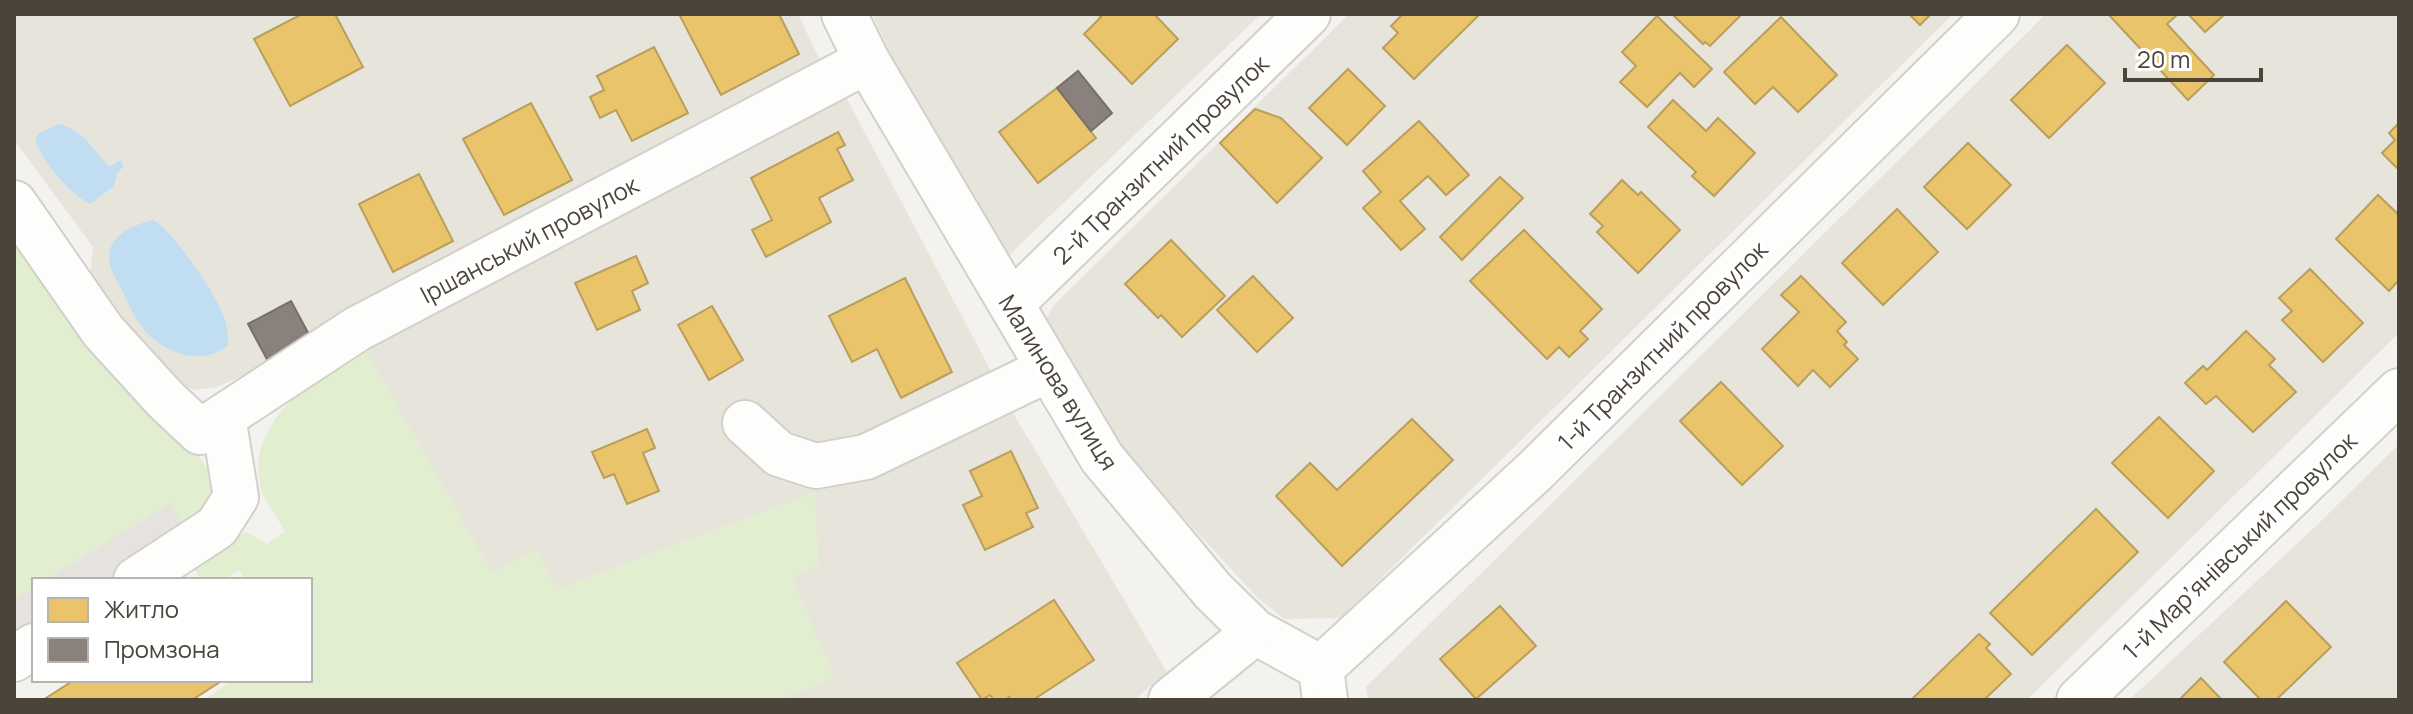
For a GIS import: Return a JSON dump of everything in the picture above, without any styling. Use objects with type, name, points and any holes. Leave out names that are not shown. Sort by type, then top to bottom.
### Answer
[{"type":"street","name":"Малинова вулиця","points":[[844,14],[867,61],[1102,458],[1213,591],[1255,632],[1323,684]]},
{"type":"street","name":"2-й Транзитний провулок","points":[[1011,304],[1308,14]]},
{"type":"street","name":"1-й Транзитний провулок","points":[[1323,684],[1997,14]]},
{"type":"street","name":"Іршанський провулок","points":[[211,424],[357,329],[867,61]]},
{"type":"street","points":[[14,203],[103,331],[165,399],[211,424],[236,497],[217,527],[139,578]]},
{"type":"street","points":[[745,423],[779,454],[816,466],[866,457],[1049,369]]},
{"type":"street","name":"1-й Марʼянівський провулок","points":[[2079,700],[2399,391]]},
{"type":"street","points":[[1171,700],[1255,632]]},
{"type":"street","points":[[14,659],[32,647]]},
{"type":"shaded area","points":[[14,14],[798,14],[823,67],[269,363],[217,387],[195,390],[177,384],[89,282],[93,247],[14,140]]},
{"type":"shaded area","points":[[872,14],[1261,14],[1004,260],[901,78]]},
{"type":"shaded area","points":[[1349,14],[1953,14],[1341,618],[1284,619],[1258,598],[1112,441],[1046,319],[1053,306]]},
{"type":"shaded area","points":[[2046,14],[2399,14],[2399,333],[2027,700],[1368,700],[1366,687]]},
{"type":"shaded area","points":[[846,97],[1013,413],[1167,672],[1134,700],[778,700],[834,677],[791,576],[815,493],[558,589],[492,573],[363,346]]},
{"type":"shaded area","points":[[2399,444],[2399,700],[2129,700],[2318,524]]},
{"type":"shaded area","points":[[171,503],[186,533],[113,578],[48,578]]},
{"type":"shaded area","points":[[32,588],[32,629],[14,641],[14,599]]},
{"type":"green space","points":[[14,230],[197,453],[215,481],[214,506],[186,533],[170,504],[48,578],[32,578],[32,588],[14,599]]},
{"type":"green space","points":[[363,346],[492,573],[535,549],[558,589],[815,493],[819,566],[791,577],[835,677],[778,700],[203,700],[231,682],[312,682],[312,578],[245,578],[239,570],[226,578],[200,578],[190,561],[237,534],[247,532],[267,544],[285,531],[261,488],[259,464],[263,442],[273,422],[288,404],[325,372]]},
{"type":"water","points":[[59,124],[81,135],[109,167],[121,160],[124,166],[117,173],[114,186],[90,204],[58,177],[35,141],[38,134]]},
{"type":"water","points":[[153,220],[181,248],[218,304],[225,321],[228,345],[217,352],[205,356],[180,354],[157,342],[136,319],[113,274],[109,256],[114,242],[132,227]]},
{"type":"building: Житло","points":[[302,14],[335,14],[363,67],[290,106],[254,39]]},
{"type":"building: Житло","points":[[779,14],[799,54],[721,95],[680,16]]},
{"type":"building: Житло","points":[[1097,14],[1154,14],[1178,39],[1132,84],[1084,34],[1101,17]]},
{"type":"building: Житло","points":[[1403,14],[1480,14],[1414,79],[1383,48],[1398,33],[1391,26]]},
{"type":"building: Житло","points":[[1672,14],[1742,14],[1710,46],[1705,42],[1703,44]]},
{"type":"building: Житло","points":[[1909,14],[1931,14],[1920,25]]},
{"type":"building: Житло","points":[[2108,14],[2178,14],[2167,24],[2214,75],[2188,100]]},
{"type":"building: Житло","points":[[2188,14],[2225,14],[2205,32]]},
{"type":"building: Житло","points":[[1657,16],[1712,69],[1694,87],[1680,73],[1647,107],[1620,82],[1636,66],[1622,52]]},
{"type":"building: Житло","points":[[1781,17],[1837,75],[1798,112],[1773,87],[1755,104],[1724,72]]},
{"type":"building: Житло","points":[[2067,45],[2105,83],[2049,138],[2011,100]]},
{"type":"building: Житло","points":[[654,47],[688,113],[632,141],[616,110],[600,118],[590,97],[604,90],[597,76]]},
{"type":"building: Житло","points":[[1348,69],[1385,106],[1347,145],[1309,108]]},
{"type":"building: Житло","points":[[1057,88],[1096,138],[1038,183],[999,132]]},
{"type":"building: Житло","points":[[1673,100],[1706,131],[1718,118],[1755,153],[1714,196],[1692,176],[1696,172],[1648,127]]},
{"type":"building: Житло","points":[[531,103],[572,180],[504,215],[463,139]]},
{"type":"building: Житло","points":[[1255,109],[1281,118],[1322,158],[1277,203],[1220,143]]},
{"type":"building: Житло","points":[[1419,121],[1469,175],[1446,195],[1428,176],[1400,201],[1425,229],[1401,250],[1363,208],[1381,192],[1363,171]]},
{"type":"building: Житло","points":[[2399,123],[2399,170],[2382,153],[2395,140],[2389,133]]},
{"type":"building: Житло","points":[[838,132],[845,145],[837,149],[853,180],[819,198],[831,222],[766,257],[752,230],[772,220],[751,178]]},
{"type":"building: Житло","points":[[1968,143],[2011,185],[1967,229],[1924,187]]},
{"type":"building: Житло","points":[[419,174],[453,241],[393,272],[359,204]]},
{"type":"building: Житло","points":[[1500,177],[1523,198],[1462,260],[1440,237]]},
{"type":"building: Житло","points":[[1622,180],[1638,195],[1641,192],[1680,230],[1638,273],[1597,232],[1603,226],[1590,214]]},
{"type":"building: Житло","points":[[2378,195],[2399,215],[2399,280],[2389,291],[2336,239]]},
{"type":"building: Житло","points":[[1897,209],[1938,252],[1883,305],[1842,263]]},
{"type":"building: Житло","points":[[1524,230],[1602,309],[1580,331],[1588,339],[1569,357],[1559,347],[1547,359],[1470,281]]},
{"type":"building: Житло","points":[[1171,240],[1225,296],[1182,337],[1161,315],[1158,318],[1125,284]]},
{"type":"building: Житло","points":[[636,256],[648,283],[632,291],[640,310],[597,330],[575,283]]},
{"type":"building: Житло","points":[[2310,269],[2363,323],[2323,362],[2282,320],[2292,311],[2279,298]]},
{"type":"building: Житло","points":[[1253,276],[1293,318],[1257,352],[1217,310]]},
{"type":"building: Житло","points":[[1801,276],[1846,322],[1837,331],[1847,342],[1844,345],[1858,359],[1830,387],[1813,370],[1798,386],[1762,349],[1799,312],[1781,295]]},
{"type":"building: Житло","points":[[905,278],[952,372],[901,398],[877,349],[852,362],[829,316]]},
{"type":"building: Житло","points":[[712,306],[743,360],[709,380],[678,325]]},
{"type":"building: Житло","points":[[2246,331],[2275,359],[2269,365],[2296,392],[2253,432],[2216,396],[2206,404],[2185,383],[2203,366],[2207,370]]},
{"type":"building: Житло","points":[[1721,382],[1783,446],[1742,485],[1680,421]]},
{"type":"building: Житло","points":[[2159,417],[2214,471],[2168,518],[2112,463]]},
{"type":"building: Житло","points":[[1412,419],[1453,460],[1342,566],[1276,496],[1310,463],[1337,490]]},
{"type":"building: Житло","points":[[647,429],[655,448],[643,453],[659,491],[627,504],[614,474],[604,478],[592,452]]},
{"type":"building: Житло","points":[[1011,451],[1038,508],[1026,513],[1033,527],[985,550],[963,505],[982,496],[970,471]]},
{"type":"building: Житло","points":[[2096,509],[2138,552],[2032,655],[1990,613]]},
{"type":"building: Житло","points":[[1054,600],[1094,660],[1033,700],[1011,700],[1009,697],[994,700],[990,695],[982,700],[957,663]]},
{"type":"building: Житло","points":[[2286,601],[2331,647],[2276,700],[2261,700],[2224,662]]},
{"type":"building: Житло","points":[[1500,606],[1536,646],[1476,699],[1440,659]]},
{"type":"building: Житло","points":[[1979,634],[1990,644],[1986,648],[2011,674],[1984,700],[1911,700]]},
{"type":"building: Житло","points":[[2201,678],[2222,700],[2179,700]]},
{"type":"building: Житло","points":[[71,682],[220,682],[192,700],[43,700]]},
{"type":"building: Промзона","points":[[1078,71],[1112,113],[1091,131],[1057,88]]},
{"type":"building: Промзона","points":[[291,301],[312,340],[269,363],[248,324]]}]
